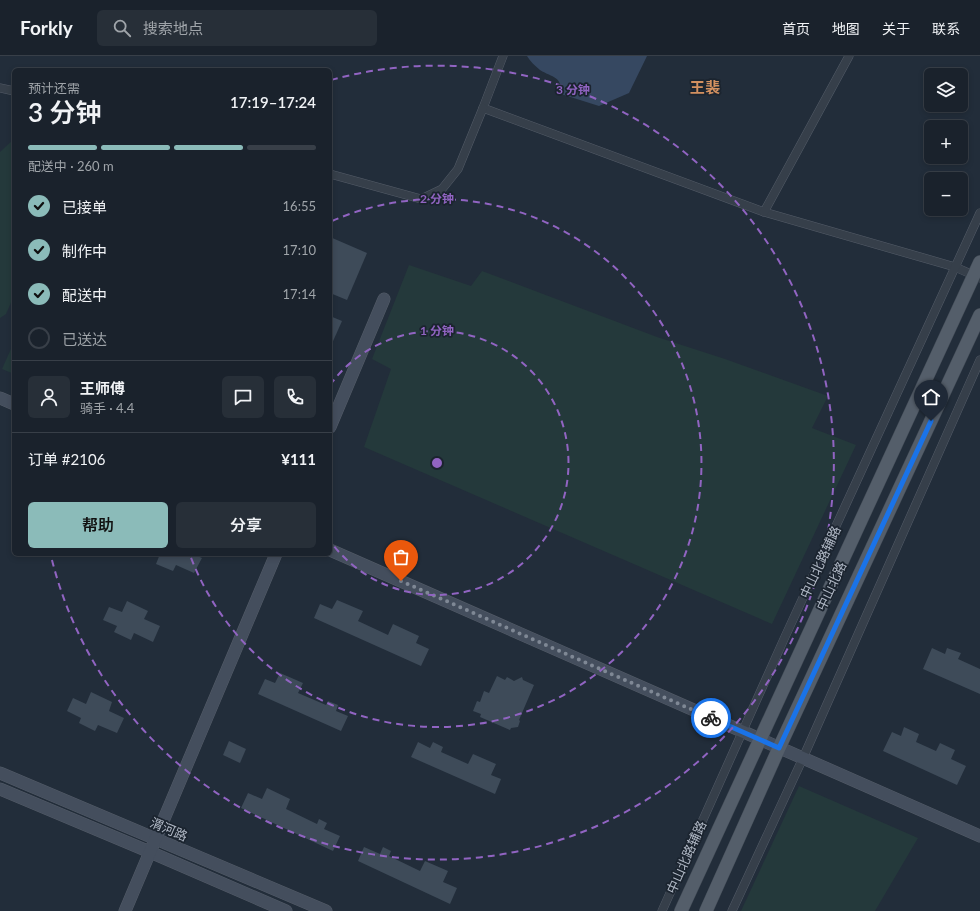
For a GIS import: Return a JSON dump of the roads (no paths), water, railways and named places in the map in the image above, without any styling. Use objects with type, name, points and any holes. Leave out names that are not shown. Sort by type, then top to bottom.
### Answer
[{"type":"main road","name":"中山北路","points":[[681,911],[977,277],[980,262]]},
{"type":"main road","name":"中山北路","points":[[706,911],[779,748],[975,338],[980,315]]},
{"type":"street","points":[[332,175],[421,199],[442,189],[458,169],[484,108],[503,56]]},
{"type":"street","points":[[764,212],[849,56]]},
{"type":"street","points":[[0,88],[12,91]]},
{"type":"street","points":[[484,108],[764,212],[955,268],[977,277]]},
{"type":"street","name":"中山北路辅路","points":[[662,911],[980,213]]},
{"type":"street","points":[[332,422],[384,299]]},
{"type":"street","points":[[732,911],[980,360]]},
{"type":"street","points":[[0,398],[12,403]]},
{"type":"street","points":[[332,551],[980,836]]},
{"type":"street","points":[[125,911],[275,556]]},
{"type":"street","name":"渭河路","points":[[0,773],[326,911]]},
{"type":"street","points":[[0,789],[286,911]]},
{"type":"water","points":[[527,56],[647,56],[629,93],[599,106],[561,94],[560,84],[556,78],[540,70]]},
{"type":"district","name":"王裴","points":[[705,88]]}]
